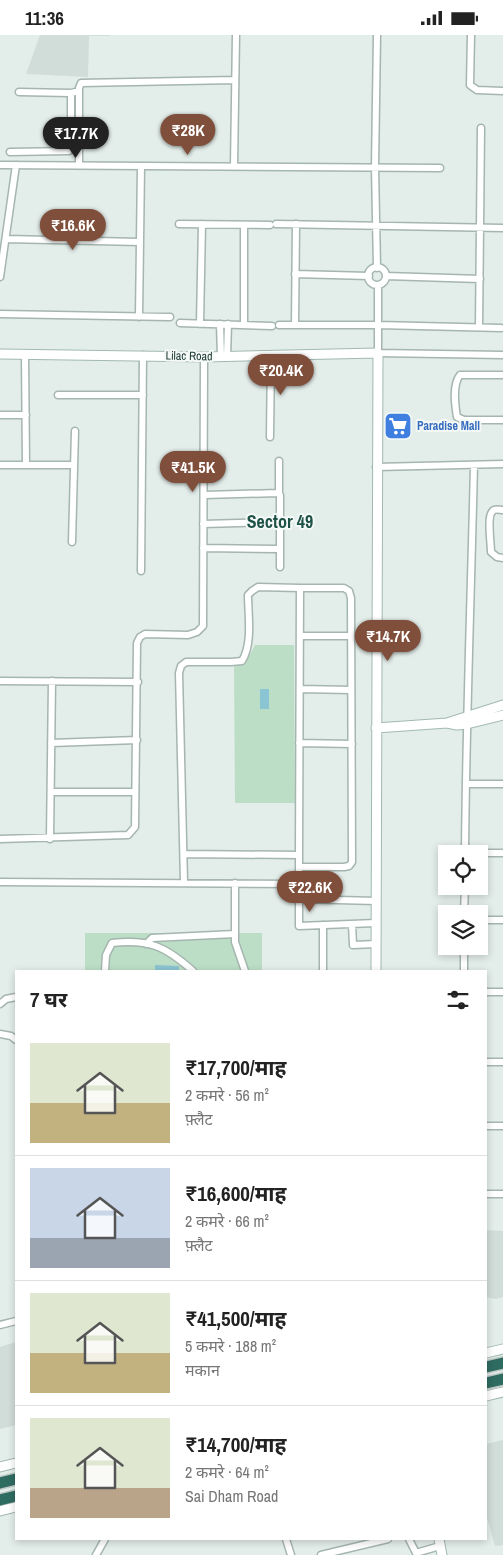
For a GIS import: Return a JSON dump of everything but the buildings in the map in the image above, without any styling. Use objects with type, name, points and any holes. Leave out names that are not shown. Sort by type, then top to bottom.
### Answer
[{"type":"highway","points":[[487,1367],[503,1363]]},
{"type":"highway","points":[[487,1383],[503,1379]]},
{"type":"highway","points":[[0,1483],[15,1479]]},
{"type":"highway","points":[[0,1500],[15,1496]]},
{"type":"street","points":[[234,167],[236,35]]},
{"type":"street","points":[[377,35],[375,167],[377,268]]},
{"type":"street","points":[[471,35],[470,85],[476,90],[503,91]]},
{"type":"street","points":[[80,165],[79,85],[84,83],[235,80]]},
{"type":"street","points":[[19,92],[71,93],[79,90]]},
{"type":"street","points":[[10,152],[69,151],[71,147],[71,93]]},
{"type":"street","points":[[479,327],[482,128]]},
{"type":"street","points":[[0,165],[440,168]]},
{"type":"street","points":[[0,277],[16,165]]},
{"type":"street","points":[[139,317],[141,166]]},
{"type":"street","points":[[179,224],[503,227]]},
{"type":"street","points":[[200,324],[202,224]]},
{"type":"street","points":[[295,325],[296,224]]},
{"type":"street","points":[[244,225],[244,325]]},
{"type":"street","points":[[6,239],[140,242]]},
{"type":"street","points":[[378,285],[371,282],[370,271],[377,268],[383,270],[386,276]]},
{"type":"street","points":[[295,274],[369,275]]},
{"type":"street","points":[[386,276],[480,279]]},
{"type":"street","points":[[378,285],[383,282],[386,276]]},
{"type":"street","points":[[376,970],[378,285]]},
{"type":"street","points":[[0,314],[170,317]]},
{"type":"street","points":[[180,323],[501,328]]},
{"type":"street","points":[[220,324],[224,356]]},
{"type":"street","points":[[224,356],[228,325]]},
{"type":"street","points":[[378,353],[503,355]]},
{"type":"street","name":"Lilac Road","points":[[0,354],[271,356],[378,353]]},
{"type":"street","points":[[26,355],[26,465]]},
{"type":"street","points":[[141,571],[143,355]]},
{"type":"street","points":[[270,437],[271,356]]},
{"type":"street","points":[[0,839],[50,839],[128,835],[135,827],[137,643],[144,634],[188,635],[197,632],[203,626],[204,361]]},
{"type":"street","points":[[503,375],[460,375],[456,383],[457,417],[464,420],[503,420]]},
{"type":"street","points":[[58,395],[143,395]]},
{"type":"street","points":[[0,415],[26,415]]},
{"type":"street","points":[[72,542],[75,431]]},
{"type":"street","points":[[279,461],[280,567]]},
{"type":"street","points":[[376,467],[503,464]]},
{"type":"street","points":[[0,465],[74,465]]},
{"type":"street","points":[[465,845],[474,465]]},
{"type":"street","points":[[204,495],[276,492],[279,494]]},
{"type":"street","points":[[503,510],[492,511],[490,517],[492,552],[498,557],[503,558]]},
{"type":"street","points":[[204,524],[280,522]]},
{"type":"street","points":[[203,548],[280,549]]},
{"type":"street","points":[[184,882],[178,673],[181,666],[186,662],[231,663],[242,661],[246,654],[248,643],[248,595],[258,587],[344,588],[349,591],[351,598],[352,862],[349,866],[344,867],[299,867]]},
{"type":"street","points":[[300,588],[299,926],[376,923]]},
{"type":"street","points":[[300,636],[351,636]]},
{"type":"street","points":[[0,681],[138,682]]},
{"type":"street","points":[[50,839],[52,681]]},
{"type":"street","points":[[300,689],[351,690]]},
{"type":"street","points":[[467,720],[503,705]]},
{"type":"street","points":[[376,728],[447,723],[503,715]]},
{"type":"street","points":[[51,743],[137,739]]},
{"type":"street","points":[[300,743],[352,744]]},
{"type":"street","points":[[466,784],[503,784]]},
{"type":"street","points":[[50,793],[136,791]]},
{"type":"street","points":[[488,853],[503,853]]},
{"type":"street","points":[[184,854],[299,855]]},
{"type":"street","points":[[0,882],[299,884]]},
{"type":"street","points":[[235,883],[235,942],[245,970]]},
{"type":"street","points":[[299,899],[376,901]]},
{"type":"street","points":[[488,920],[503,920]]},
{"type":"street","points":[[352,924],[353,945],[376,944]]},
{"type":"street","points":[[323,925],[323,970]]},
{"type":"street","points":[[146,944],[152,938],[235,934]]},
{"type":"street","points":[[105,970],[106,955],[112,943],[133,941],[160,947],[192,970]]},
{"type":"street","points":[[464,955],[464,970]]},
{"type":"street","points":[[487,992],[503,992]]},
{"type":"street","points":[[0,1004],[6,999],[15,997]]},
{"type":"street","points":[[0,1035],[11,1036],[15,1039]]},
{"type":"street","points":[[487,1062],[503,1062]]},
{"type":"street","points":[[487,1126],[503,1126]]},
{"type":"street","points":[[487,1194],[503,1194]]},
{"type":"street","points":[[0,1325],[15,1321]]},
{"type":"street","points":[[487,1353],[503,1349]]},
{"type":"street","points":[[487,1396],[503,1392]]},
{"type":"street","points":[[0,1467],[15,1463]]},
{"type":"street","points":[[0,1511],[15,1507]]},
{"type":"street","points":[[96,1555],[104,1540]]},
{"type":"street","points":[[286,1540],[292,1555]]},
{"type":"street","points":[[321,1555],[384,1540]]},
{"type":"street","points":[[410,1540],[417,1554],[440,1546]]},
{"type":"shaded area","points":[[40,35],[110,36],[89,36],[88,77],[26,74]]},
{"type":"shaded area","points":[[487,1230],[503,1231],[503,1297],[496,1299],[487,1297]]},
{"type":"shaded area","points":[[15,1342],[15,1425],[0,1429],[0,1347]]},
{"type":"shaded area","points":[[503,1440],[503,1545],[495,1546],[487,1518],[487,1444]]},
{"type":"green space","points":[[255,645],[294,645],[295,803],[235,803],[234,664],[245,664]]},
{"type":"green space","points":[[85,933],[262,933],[262,970],[85,970]]},
{"type":"water","points":[[260,689],[269,689],[269,709],[260,709]]},
{"type":"water","points":[[155,965],[179,966],[179,970],[155,970]]},
{"type":"place","name":"Paradise Mall","points":[[398,426]]},
{"type":"district","name":"Sector 49","points":[[280,521]]}]
